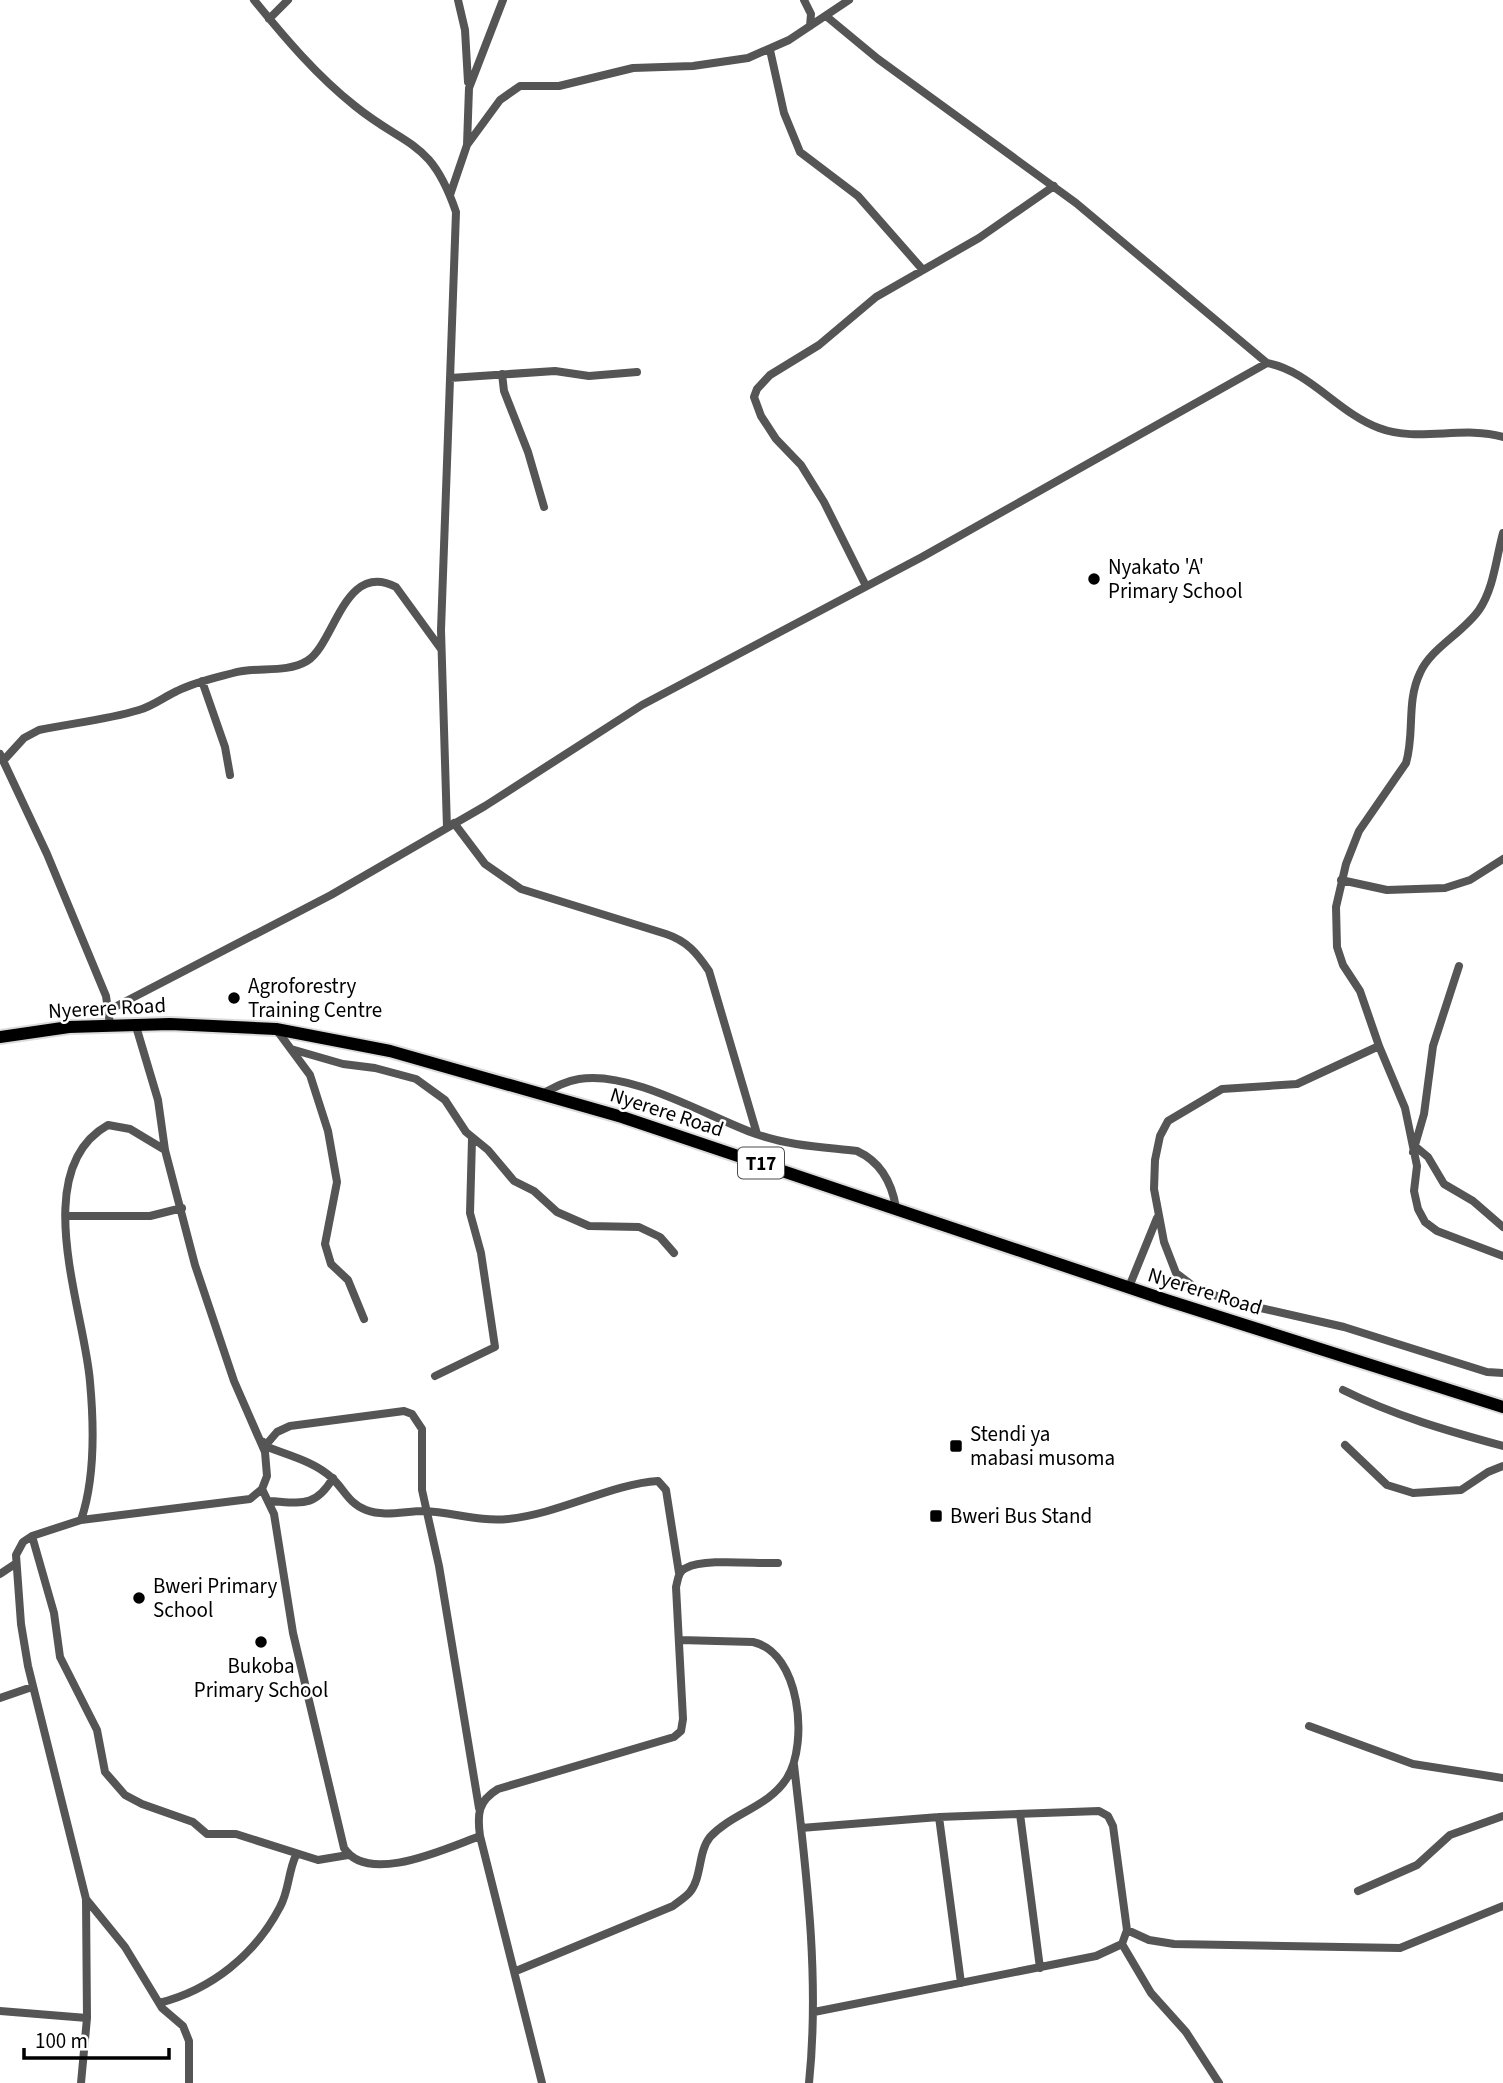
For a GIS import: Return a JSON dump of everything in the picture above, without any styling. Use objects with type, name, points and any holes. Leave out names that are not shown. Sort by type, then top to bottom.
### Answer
[{"type":"main road","name":"Nyerere Road","points":[[0,1037],[135,1023],[276,1029],[390,1051],[544,1093],[1129,1287],[1503,1407]]},
{"type":"street","points":[[254,0],[269,19],[355,106],[415,145],[432,161],[456,212],[441,649],[451,825],[485,864],[521,889],[681,939],[695,950],[709,971],[757,1134]]},
{"type":"street","points":[[269,19],[288,0]]},
{"type":"street","points":[[457,0],[465,30],[467,145]]},
{"type":"street","points":[[468,88],[503,0]]},
{"type":"street","points":[[804,0],[811,14],[810,26]]},
{"type":"street","points":[[450,195],[467,145],[500,100],[520,86],[559,86],[633,68],[693,66],[748,58],[771,50],[849,0]]},
{"type":"street","points":[[826,16],[878,59],[1054,186],[1267,363],[1284,366],[1357,418],[1381,429],[1408,433],[1476,432],[1503,438]]},
{"type":"street","points":[[771,50],[784,113],[800,152],[858,195],[923,270]]},
{"type":"street","points":[[866,586],[849,557],[830,512],[801,466],[771,432],[754,397],[757,389],[770,374],[819,345],[876,297],[979,238],[1054,186]]},
{"type":"street","points":[[109,1010],[128,1003],[159,982],[331,895],[451,825],[642,705],[866,586],[1267,363]]},
{"type":"street","points":[[450,378],[555,372],[589,376],[637,372]]},
{"type":"street","points":[[502,374],[504,391],[528,452],[544,507]]},
{"type":"street","points":[[1503,533],[1487,597],[1456,637],[1421,669],[1410,705],[1410,750],[1406,763],[1359,831],[1341,880],[1336,907],[1337,947],[1343,965],[1360,991],[1405,1108],[1415,1149],[1416,1200],[1426,1222],[1451,1238],[1503,1256]]},
{"type":"street","points":[[110,1024],[109,1010],[47,854],[1,757],[24,738],[39,730],[138,710],[202,681],[243,670],[279,668],[307,661],[321,648],[343,603],[359,590],[374,584],[396,587],[441,649]]},
{"type":"street","points":[[202,681],[225,747],[230,775]]},
{"type":"street","points":[[1341,880],[1387,890],[1445,888],[1470,880],[1503,859]]},
{"type":"street","points":[[1415,1149],[1424,1114],[1433,1046],[1459,967]]},
{"type":"street","points":[[135,1023],[158,1100],[165,1150],[195,1265],[234,1381],[265,1446],[314,1465],[332,1478],[353,1503],[366,1511],[426,1511],[476,1520],[508,1519],[541,1514],[658,1481],[666,1490],[679,1573],[676,1587],[683,1719],[681,1731],[674,1737],[498,1789],[487,1796],[478,1808]]},
{"type":"street","points":[[276,1029],[310,1075],[336,1168],[335,1205],[325,1238],[327,1254],[331,1264],[346,1276],[364,1320]]},
{"type":"street","points":[[1379,1046],[1297,1084],[1222,1090],[1168,1121],[1160,1136],[1155,1160],[1158,1216],[1176,1272],[1197,1289],[1234,1302],[1344,1327],[1487,1372],[1503,1373]]},
{"type":"street","points":[[291,1049],[343,1064],[375,1068],[416,1079],[445,1100],[472,1139],[488,1150],[514,1181],[534,1191],[557,1212],[597,1228],[639,1227],[660,1237],[674,1253]]},
{"type":"street","points":[[544,1093],[580,1078],[602,1079],[679,1100],[783,1143],[857,1151],[866,1156],[892,1185],[896,1208]]},
{"type":"street","points":[[81,1520],[89,1497],[90,1381],[69,1276],[66,1216],[76,1156],[94,1133],[108,1125],[121,1126],[165,1150]]},
{"type":"street","points":[[435,1376],[495,1347],[481,1253],[470,1213],[472,1139]]},
{"type":"street","points":[[1415,1149],[1428,1157],[1444,1184],[1473,1201],[1503,1227]]},
{"type":"street","points":[[66,1216],[150,1216],[182,1208]]},
{"type":"street","points":[[1129,1287],[1158,1216]]},
{"type":"street","points":[[1343,1390],[1412,1420],[1503,1446]]},
{"type":"street","points":[[265,1446],[277,1432],[290,1426],[404,1411],[412,1414],[418,1421],[423,1437],[421,1479],[439,1566],[478,1808],[480,1836],[542,2083]]},
{"type":"street","points":[[81,2083],[87,2018],[86,1899],[32,1687],[21,1624],[15,1564],[19,1548],[32,1536],[81,1520],[250,1500],[262,1489],[267,1476],[259,1434]]},
{"type":"street","points":[[1345,1445],[1387,1485],[1413,1493],[1461,1490],[1488,1472],[1503,1466]]},
{"type":"street","points":[[270,1501],[312,1501],[323,1495],[332,1478]]},
{"type":"street","points":[[262,1489],[270,1501],[283,1555],[297,1651],[315,1714],[318,1745],[336,1824],[348,1855]]},
{"type":"street","points":[[32,1536],[54,1613],[60,1657],[97,1730],[105,1772],[112,1784],[142,1804],[193,1822],[207,1834],[236,1834],[318,1860],[348,1855],[368,1861],[402,1864],[480,1836]]},
{"type":"street","points":[[679,1573],[687,1567],[704,1565],[778,1563]]},
{"type":"street","points":[[0,1574],[15,1564]]},
{"type":"street","points":[[680,1640],[753,1642],[769,1649],[793,1682],[797,1719],[794,1762],[814,2012],[809,2083]]},
{"type":"street","points":[[0,1698],[32,1687]]},
{"type":"street","points":[[1309,1726],[1413,1763],[1503,1778]]},
{"type":"street","points":[[516,1971],[673,1906],[690,1892],[708,1839],[721,1827],[775,1792],[787,1779],[794,1762]]},
{"type":"street","points":[[801,1828],[939,1816],[1099,1811],[1108,1816],[1113,1826],[1127,1930],[1122,1944],[1097,1956],[814,2012]]},
{"type":"street","points":[[1020,1814],[1040,1968]]},
{"type":"street","points":[[939,1816],[961,1983]]},
{"type":"street","points":[[1358,1891],[1417,1865],[1450,1835],[1503,1816]]},
{"type":"street","points":[[159,2004],[203,1989],[235,1964],[279,1909],[296,1855]]},
{"type":"street","points":[[86,1899],[125,1947],[159,2004],[186,2032],[189,2041],[189,2083]]},
{"type":"street","points":[[1127,1930],[1149,1940],[1174,1944],[1400,1948],[1503,1906]]},
{"type":"street","points":[[1122,1944],[1151,1993],[1186,2032],[1219,2083]]},
{"type":"street","points":[[0,2011],[87,2018]]},
{"type":"place","name":"Nyakato 'A' Primary School","points":[[1094,579]]},
{"type":"place","name":"Agroforestry Training Centre","points":[[234,998]]},
{"type":"place","name":"Stendi ya mabasi musoma","points":[[956,1446]]},
{"type":"place","name":"Bweri Bus Stand","points":[[936,1516]]},
{"type":"place","name":"Bweri Primary School","points":[[139,1598]]},
{"type":"place","name":"Bukoba Primary School","points":[[261,1642]]}]
